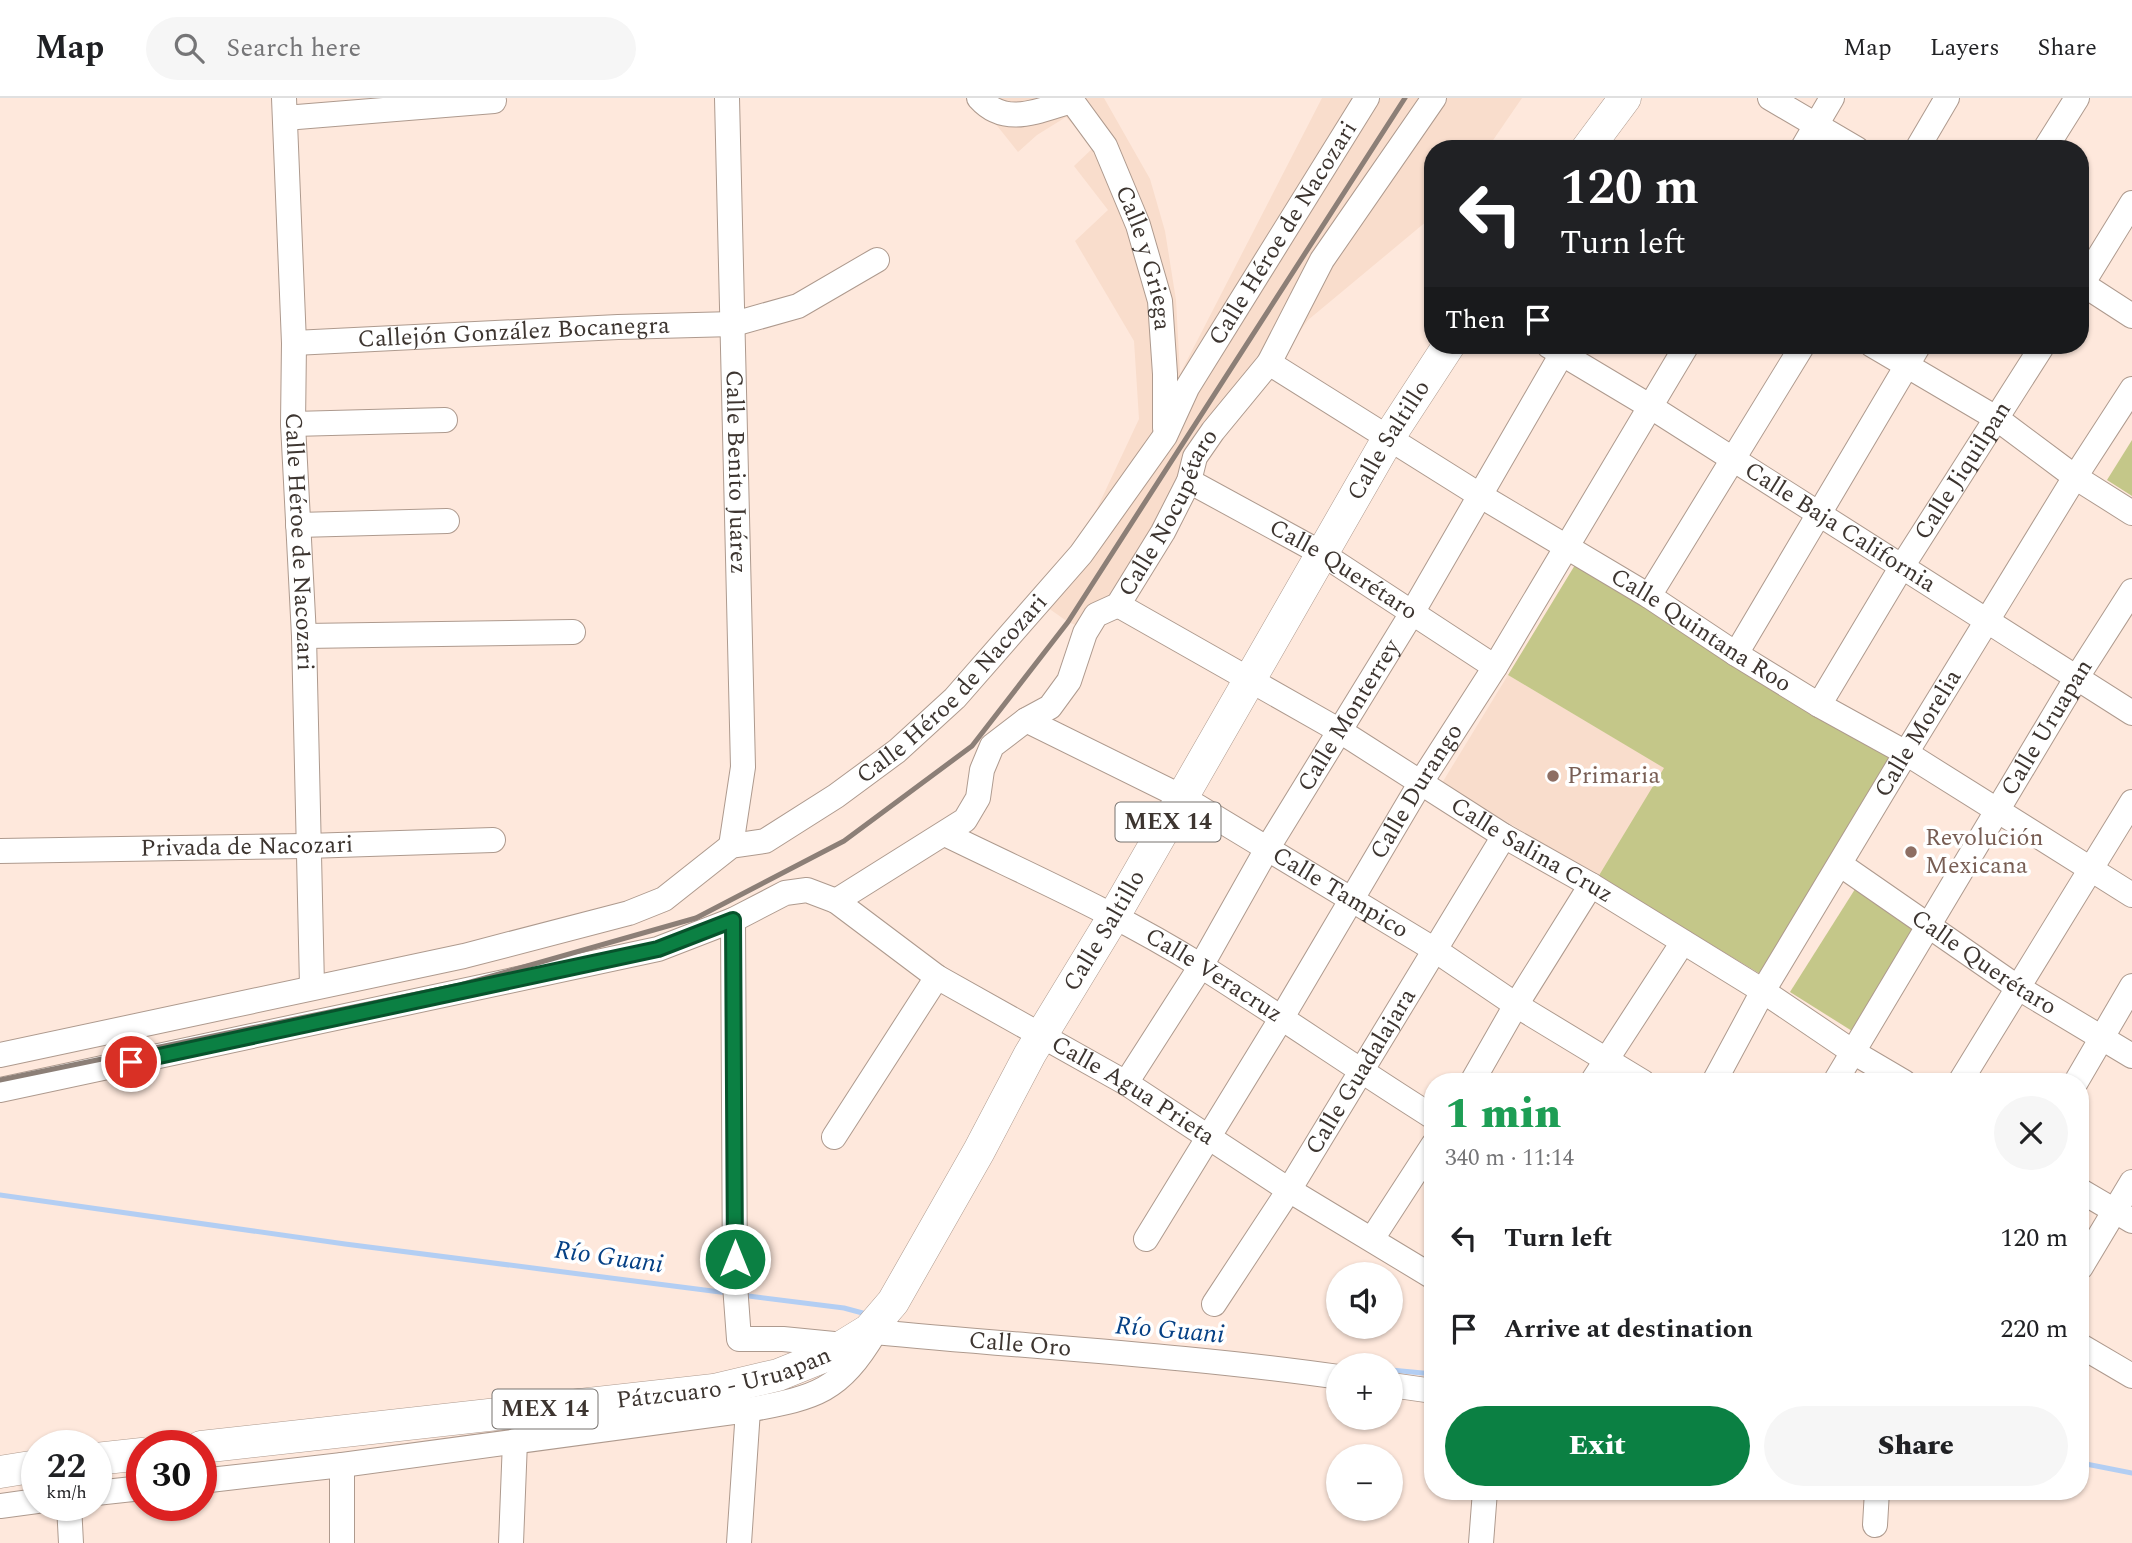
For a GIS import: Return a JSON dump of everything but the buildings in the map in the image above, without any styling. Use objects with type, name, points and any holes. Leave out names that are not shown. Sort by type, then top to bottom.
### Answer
[{"type":"main road","points":[[1594,140],[1625,98]]},
{"type":"main road","name":"Calle Saltillo","points":[[871,1327],[1114,916],[1389,437],[1443,354]]},
{"type":"main road","name":"Pátzcuaro - Uruapan","points":[[217,1445],[714,1390],[778,1375],[813,1362],[871,1327]]},
{"type":"main road","points":[[0,1472],[21,1469]]},
{"type":"street","name":"Calle Benito Juárez","points":[[727,98],[743,767],[731,846]]},
{"type":"street","points":[[979,98],[989,109],[1009,116],[1074,100]]},
{"type":"street","name":"Calle Héroe de Nacozari","points":[[0,1055],[312,986],[464,956],[629,913],[664,899],[731,846],[765,841],[836,796],[897,751],[955,698],[1081,554],[1165,436],[1193,377],[1367,98]]},
{"type":"street","name":"Calle Nocupétaro","points":[[836,901],[965,820],[978,798],[982,770],[992,746],[1026,720],[1050,707],[1069,681],[1085,633],[1096,615],[1118,605],[1163,533],[1189,481],[1195,457],[1269,363],[1322,260],[1434,98]]},
{"type":"street","points":[[1770,98],[1841,140]]},
{"type":"street","points":[[1807,140],[1832,98]]},
{"type":"street","points":[[1922,140],[1947,98]]},
{"type":"street","points":[[2051,140],[2077,98]]},
{"type":"street","name":"Calle y Griega","points":[[1074,100],[1105,146],[1138,225],[1160,301],[1165,374],[1165,436]]},
{"type":"street","points":[[284,108],[494,101]]},
{"type":"street","name":"Calle Héroe de Nacozari","points":[[284,108],[294,343],[293,424],[304,636],[312,986]]},
{"type":"street","points":[[2089,272],[2132,203]]},
{"type":"street","name":"Callejón González Bocanegra","points":[[294,343],[734,324],[798,306],[877,260]]},
{"type":"street","points":[[2089,290],[2132,316]]},
{"type":"street","name":"Calle Monterrey","points":[[1126,1083],[1200,965],[1267,849],[1481,496],[1555,354]]},
{"type":"street","name":"Calle Baja California","points":[[1567,354],[2132,713]]},
{"type":"street","name":"Calle Durango","points":[[1146,1239],[1281,1020],[1421,782],[1495,667],[1682,354]]},
{"type":"street","points":[[1649,596],[1798,354]]},
{"type":"street","points":[[1887,354],[1996,418],[2075,477],[2132,513]]},
{"type":"street","points":[[1736,654],[1913,354]]},
{"type":"street","name":"Calle Jiquilpan","points":[[1819,705],[1901,568],[2037,354]]},
{"type":"street","name":"Calle Quintana Roo","points":[[1269,363],[1481,496],[1649,596],[1736,654],[1819,705],[1906,753],[2132,895]]},
{"type":"street","name":"Calle Morelia","points":[[1719,1073],[1763,992],[1906,753],[2132,389]]},
{"type":"street","points":[[293,424],[444,420]]},
{"type":"street","name":"Calle Querétaro","points":[[1189,481],[1321,553],[1495,667]]},
{"type":"street","points":[[298,525],[447,521]]},
{"type":"street","name":"Calle Uruapan","points":[[1840,1073],[2077,677],[2132,591]]},
{"type":"street","name":"Calle Salina Cruz","points":[[1118,605],[1340,731],[1504,836],[1591,885],[1889,1073]]},
{"type":"street","points":[[304,636],[573,632]]},
{"type":"street","name":"Calle Tampico","points":[[1026,720],[1182,797],[1435,950],[1516,1005],[1628,1073]]},
{"type":"street","points":[[1966,1073],[2132,802]]},
{"type":"street","name":"Calle Veracruz","points":[[945,834],[1114,916],[1200,965],[1424,1111]]},
{"type":"street","name":"Calle Guadalajara","points":[[1214,1304],[1289,1190],[1504,836]]},
{"type":"street","name":"Privada de Nacozari","points":[[0,851],[307,846],[493,839]]},
{"type":"street","name":"Calle Querétaro","points":[[1841,865],[2017,987],[2132,1056]]},
{"type":"street","points":[[1477,1073],[1591,885]]},
{"type":"street","name":"Calle Agua Prieta","points":[[0,1090],[658,949],[733,920],[785,893],[807,890],[836,901],[937,977],[1126,1083],[1289,1190],[1424,1271]]},
{"type":"street","points":[[733,920],[735,1285],[738,1339],[783,1339],[871,1327]]},
{"type":"street","points":[[1598,1073],[1683,942]]},
{"type":"street","points":[[834,1137],[937,977]]},
{"type":"street","points":[[2081,1073],[2132,986]]},
{"type":"street","points":[[1372,1239],[1424,1159]]},
{"type":"street","points":[[2089,1257],[2123,1216],[2132,1182]]},
{"type":"street","points":[[2089,1196],[2123,1216]]},
{"type":"street","points":[[217,1479],[342,1465],[748,1410],[802,1400],[831,1386],[851,1368],[871,1327]]},
{"type":"street","name":"Calle Oro","points":[[871,1327],[1326,1376]]},
{"type":"street","points":[[2089,1351],[2132,1376]]},
{"type":"street","points":[[1403,1387],[1424,1390]]},
{"type":"street","points":[[739,1543],[748,1410]]},
{"type":"street","points":[[511,1543],[515,1441]]},
{"type":"street","points":[[342,1465],[342,1543]]},
{"type":"street","points":[[1481,1543],[1484,1500]]},
{"type":"street","points":[[1875,1525],[1876,1500]]},
{"type":"street","points":[[0,1506],[21,1503]]},
{"type":"street","points":[[70,1521],[71,1543]]},
{"type":"shaded area","points":[[975,98],[1104,98],[1150,179],[1165,231],[1176,300],[1180,374],[1322,98],[1522,98],[1493,140],[1424,140],[1424,223],[1308,320],[1261,385],[1180,480],[1120,587],[1078,626],[1034,598],[1093,517],[1139,419],[1134,341],[1075,241],[1108,210],[1074,166],[1094,147],[1066,117],[1037,135],[1018,152]]},
{"type":"shaded area","name":"Primaria","points":[[1508,675],[1665,768],[1598,877],[1442,783]]},
{"type":"green space","points":[[2132,440],[2132,496],[2107,480]]},
{"type":"green space","points":[[1575,565],[1905,764],[1772,981],[1598,877],[1664,768],[1508,675]]},
{"type":"green space","points":[[1857,886],[1927,930],[1860,1036],[1790,992]]},
{"type":"waterway","name":"Río Guani","points":[[0,1195],[345,1244],[728,1293]]},
{"type":"waterway","name":"Río Guani","points":[[741,1295],[844,1308],[870,1315]]},
{"type":"waterway","name":"Río Guani","points":[[1403,1371],[1424,1373]]},
{"type":"waterway","name":"Río Guani","points":[[2089,1465],[2132,1473]]},
{"type":"railway","points":[[0,1080],[460,985],[696,918],[844,841],[972,746],[1068,622],[1405,98]]},
{"type":"place","name":"Primaria","points":[[1553,776]]},
{"type":"place","name":"Revolución Mexicana","points":[[1911,852]]},
{"type":"route","points":[[131,1062],[658,949],[733,920],[735,1259]]}]
